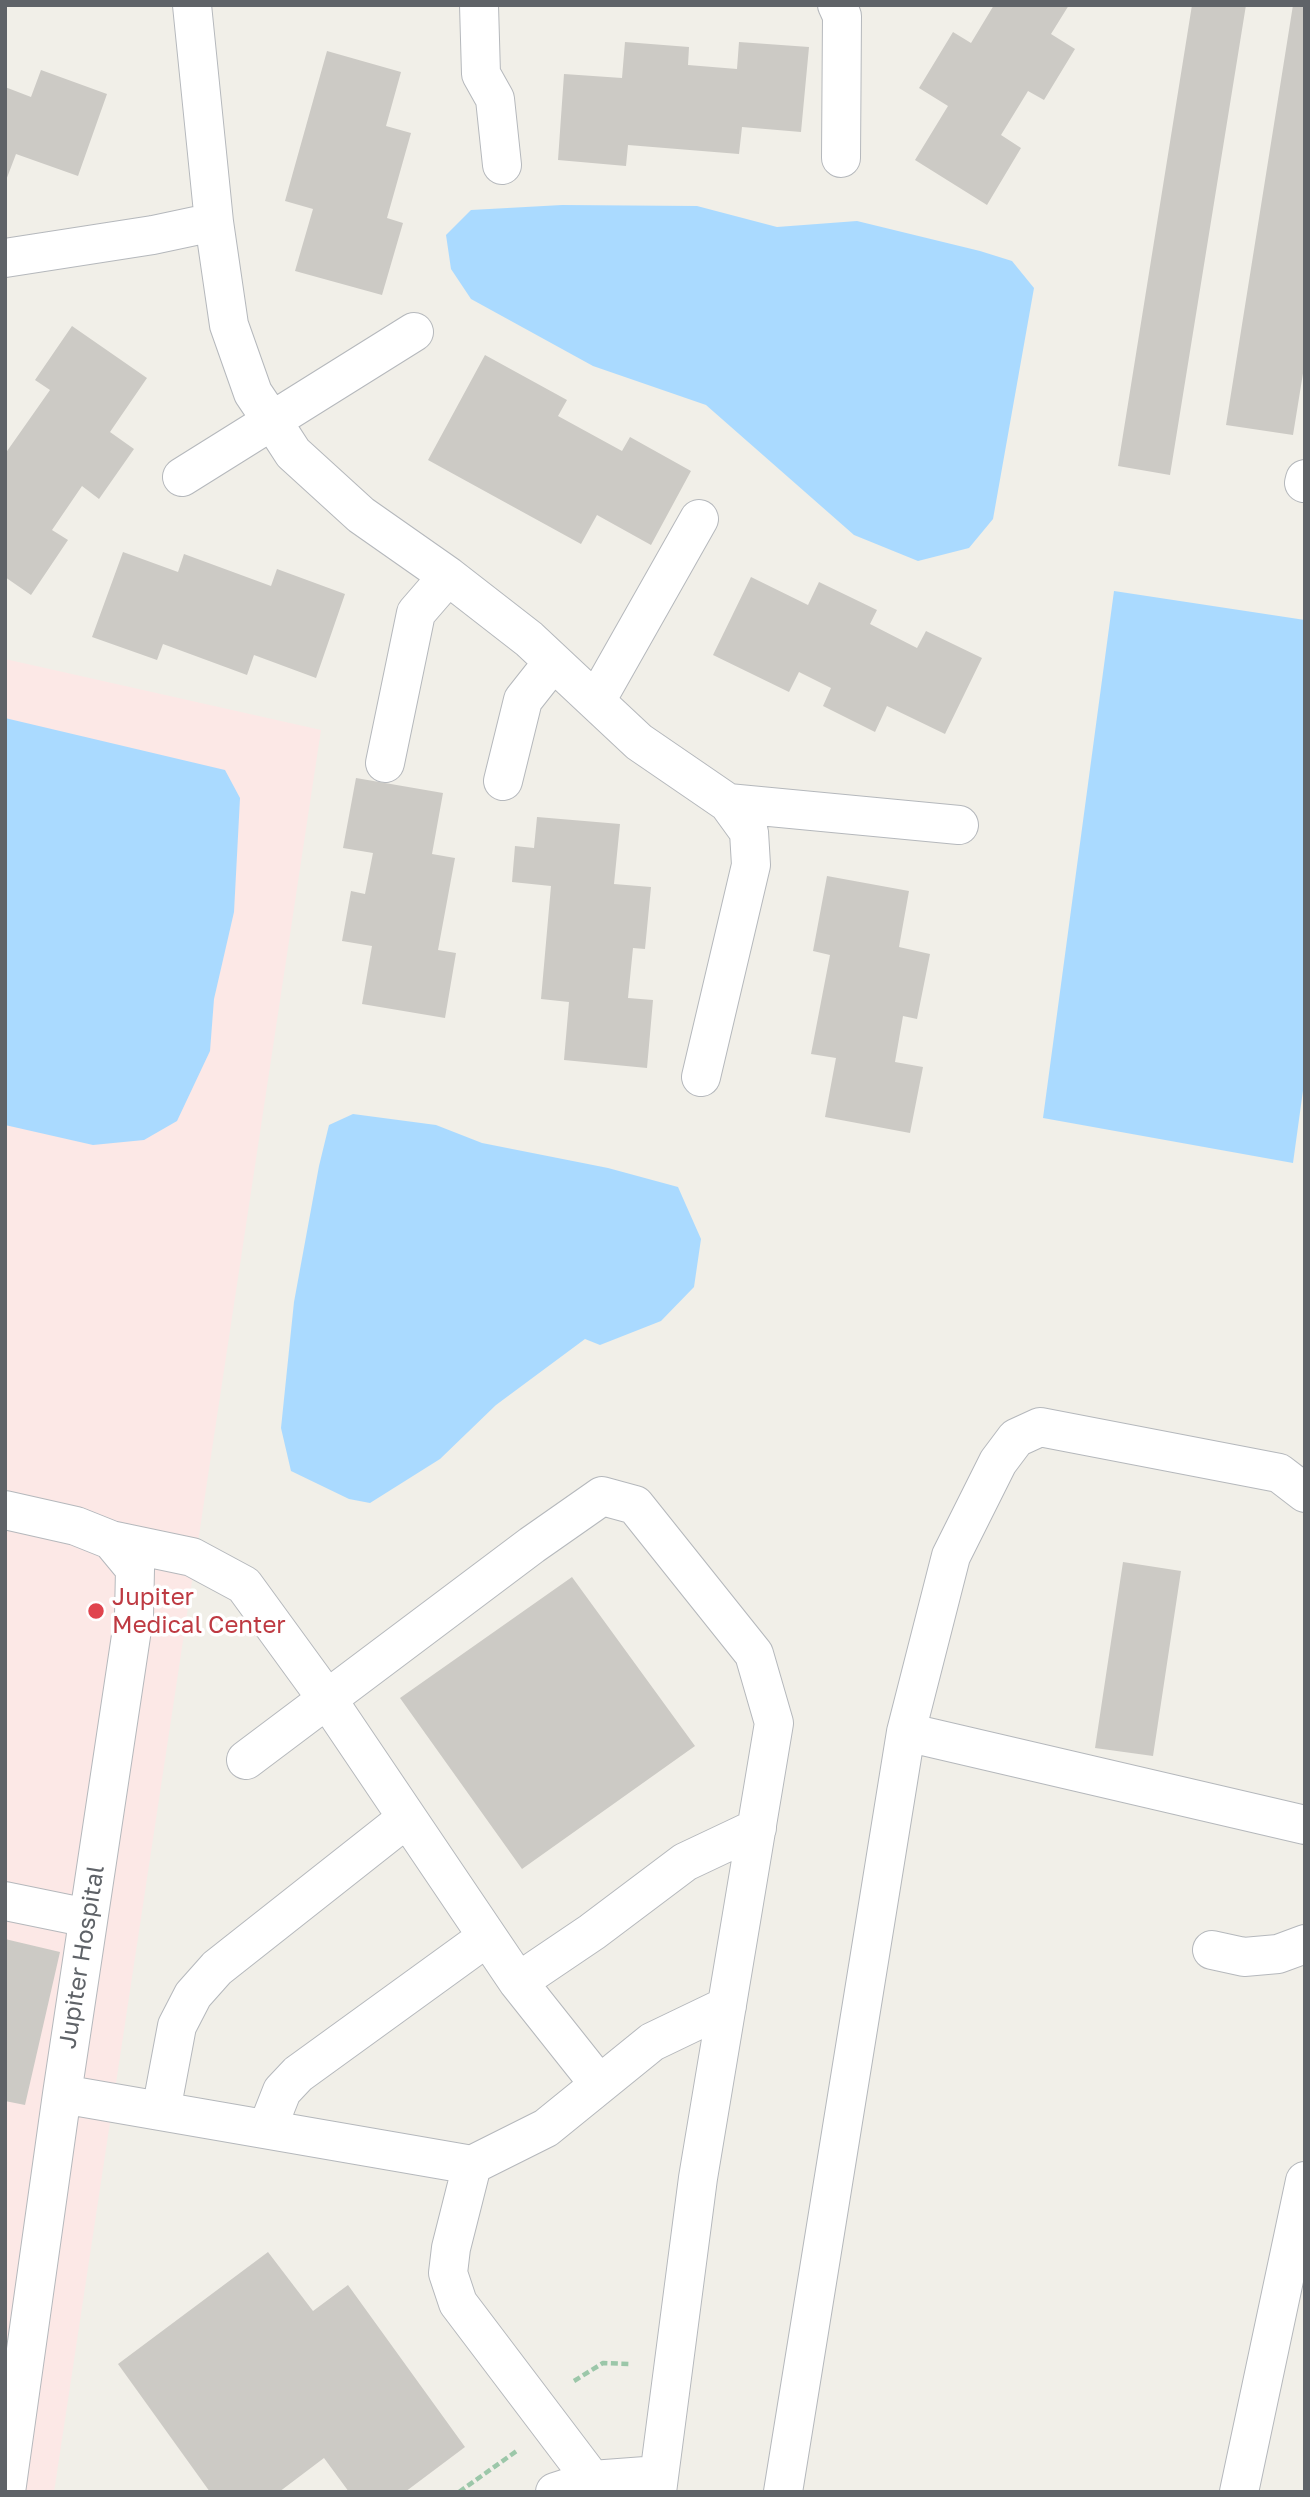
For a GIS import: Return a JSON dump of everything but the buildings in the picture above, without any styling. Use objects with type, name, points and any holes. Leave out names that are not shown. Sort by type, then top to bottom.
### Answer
[{"type":"lane","points":[[479,5],[481,74],[495,99],[502,164]]},
{"type":"lane","points":[[837,5],[842,16],[841,158]]},
{"type":"lane","points":[[193,6],[214,222],[229,325],[253,393],[293,453],[361,515],[448,576],[529,639],[639,742],[728,803],[749,832],[751,865],[701,1077]]},
{"type":"lane","points":[[5,258],[153,236],[214,222]]},
{"type":"lane","points":[[182,477],[414,332]]},
{"type":"lane","points":[[596,701],[699,519]]},
{"type":"lane","points":[[385,762],[416,613],[448,576]]},
{"type":"lane","points":[[503,782],[523,699],[553,662]]},
{"type":"lane","points":[[728,803],[959,825]]},
{"type":"lane","points":[[783,2492],[906,1732],[951,1556],[998,1462],[1016,1438],[1040,1427],[1279,1473],[1305,1493]]},
{"type":"lane","points":[[246,1760],[532,1545],[602,1496],[635,1505],[754,1654],[775,1723],[698,2178],[658,2484],[592,2480],[555,2492]]},
{"type":"lane","name":"Jupiter Hospital","points":[[5,1510],[76,1526],[111,1540],[135,1569],[134,1616],[62,2094],[17,2323],[6,2492]]},
{"type":"lane","points":[[111,1540],[192,1557],[244,1585],[327,1699],[518,1982],[600,2084]]},
{"type":"lane","points":[[906,1732],[1305,1825]]},
{"type":"lane","points":[[161,2111],[177,2026],[193,1995],[216,1968],[407,1818]]},
{"type":"lane","points":[[518,1982],[592,1933],[685,1862],[757,1828]]},
{"type":"lane","points":[[5,1901],[88,1918]]},
{"type":"lane","points":[[267,2129],[282,2091],[298,2074],[487,1937]]},
{"type":"lane","points":[[1212,1950],[1244,1957],[1278,1954],[1305,1944]]},
{"type":"lane","points":[[62,2094],[472,2165],[546,2128],[652,2042],[727,2006]]},
{"type":"lane","points":[[472,2165],[449,2260],[448,2273],[458,2303],[592,2480]]},
{"type":"lane","points":[[1239,2492],[1305,2181]]},
{"type":"path","points":[[574,2381],[603,2363],[635,2364]]},
{"type":"path","points":[[459,2492],[525,2445]]},
{"type":"shaded area","name":"Jupiter Medical Center","points":[[5,659],[321,730],[54,2492],[5,2492]]},
{"type":"water","points":[[562,205],[697,206],[777,227],[857,221],[1012,261],[1034,288],[993,519],[969,548],[918,561],[854,535],[706,405],[593,366],[471,299],[451,269],[446,235],[471,210]]},
{"type":"water","points":[[1114,591],[1305,620],[1305,1076],[1293,1163],[1043,1118]]},
{"type":"water","points":[[5,718],[225,770],[240,798],[234,912],[214,999],[210,1051],[177,1121],[144,1140],[93,1145],[5,1125]]},
{"type":"water","points":[[353,1114],[436,1125],[482,1143],[608,1168],[678,1187],[701,1239],[694,1287],[661,1321],[600,1345],[585,1339],[496,1405],[440,1459],[370,1503],[349,1499],[291,1471],[281,1428],[294,1302],[319,1166],[329,1125]]},
{"type":"place","name":"Jupiter Medical Center","points":[[96,1611]]}]
